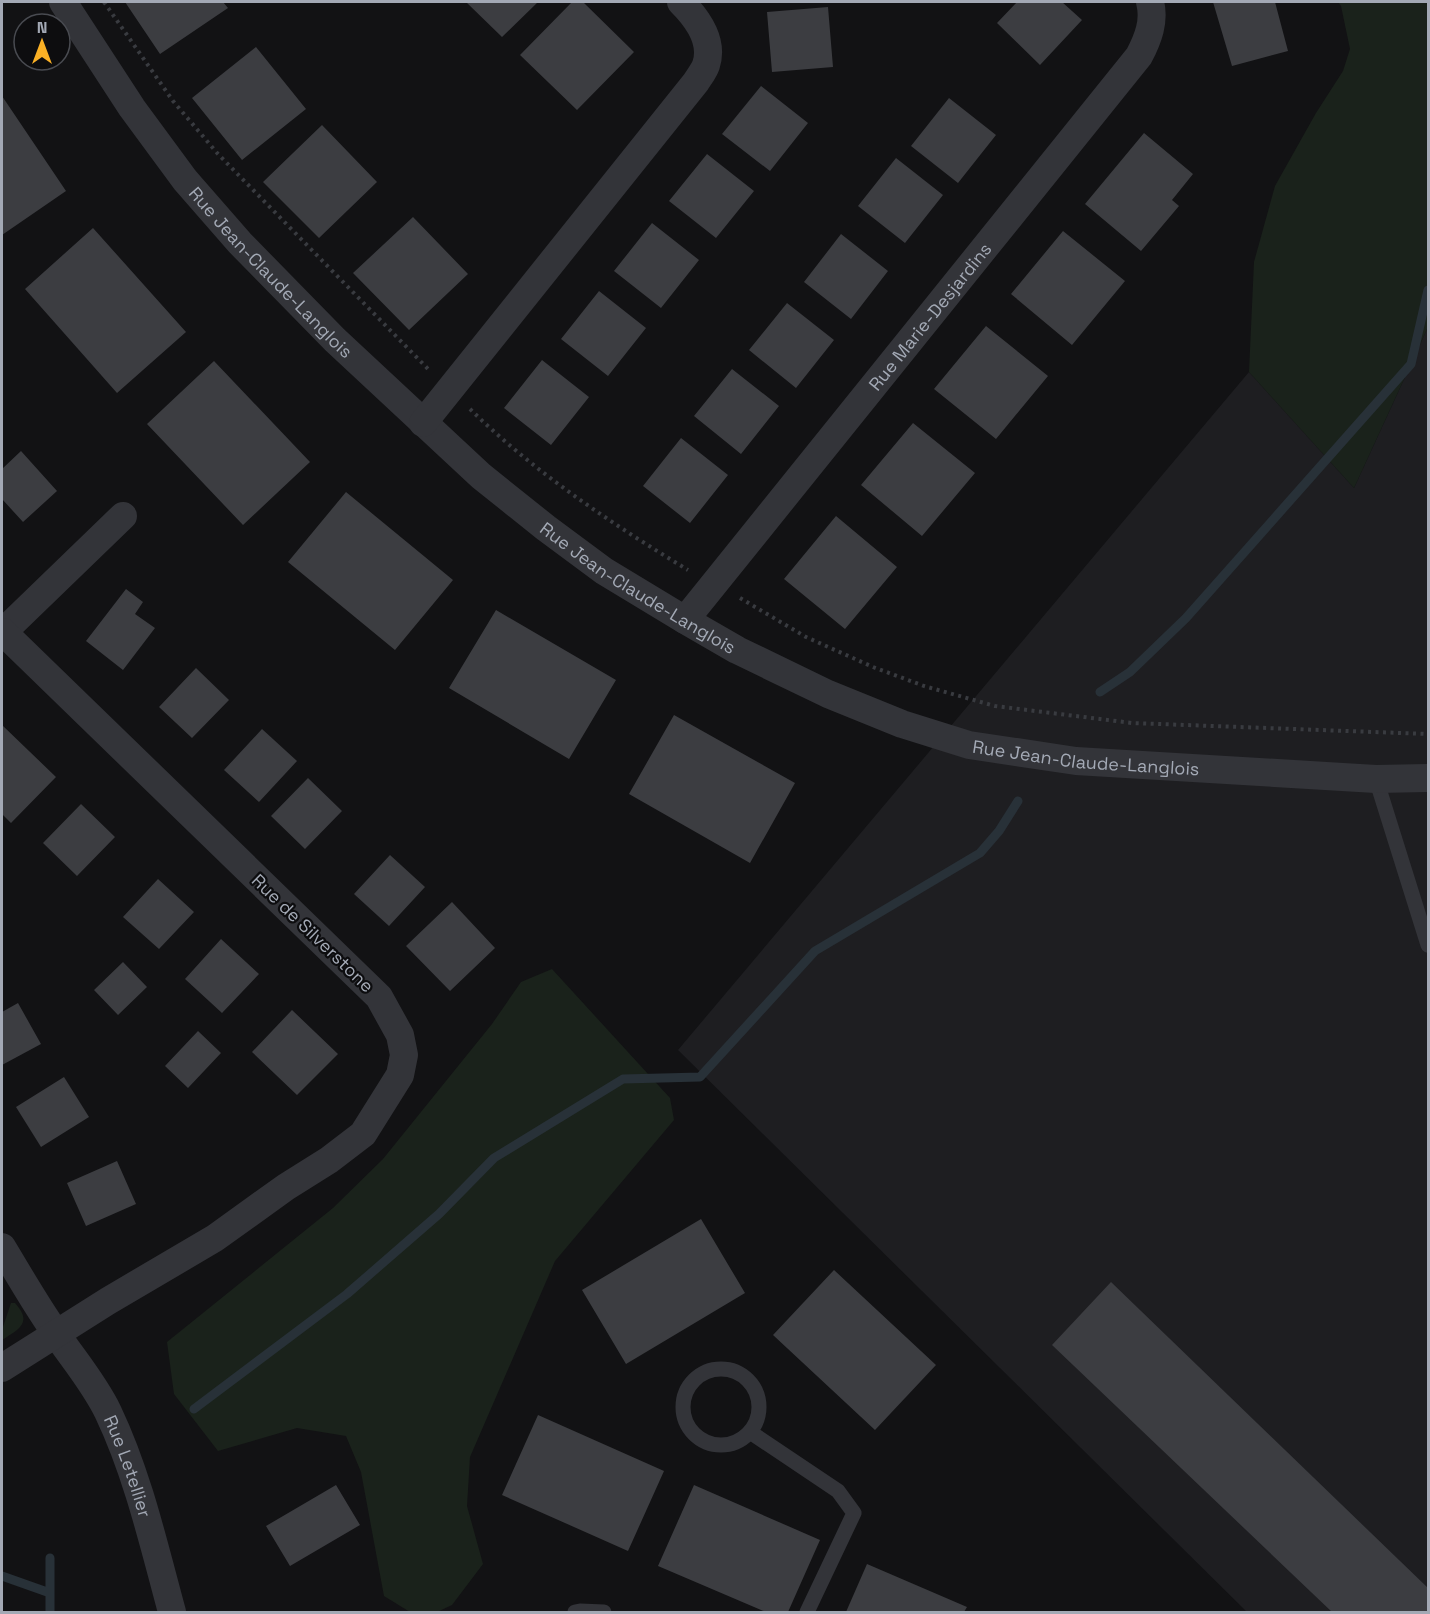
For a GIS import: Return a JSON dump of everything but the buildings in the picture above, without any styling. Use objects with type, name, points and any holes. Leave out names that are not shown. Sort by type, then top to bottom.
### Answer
[{"type":"street","name":"Rue Jean-Claude-Langlois","points":[[63,2],[132,108],[185,180],[256,259],[335,340],[481,476],[546,528],[604,571],[737,650],[828,694],[902,724],[969,745],[1077,761],[1376,779],[1428,778]]},
{"type":"street","points":[[423,423],[696,82],[706,65],[708,48],[704,33],[681,2]]},
{"type":"street","name":"Rue Marie-Desjardins","points":[[685,620],[1139,56],[1147,41],[1151,24],[1150,2]]},
{"type":"street","points":[[2,633],[123,516]]},
{"type":"street","name":"Rue de Silverstone","points":[[2,633],[379,997],[400,1035],[404,1055],[400,1075],[363,1134],[215,1238],[2,1368]]},
{"type":"street","name":"Rue Letellier","points":[[2,1247],[56,1333],[90,1380],[118,1435],[144,1512],[172,1612]]},
{"type":"lane","points":[[1376,779],[1428,945]]},
{"type":"lane","points":[[726,1369],[745,1377],[754,1387],[759,1408],[757,1421],[750,1432],[737,1442],[724,1445],[705,1441],[694,1434],[684,1415],[684,1399],[689,1386],[713,1370],[726,1369]]},
{"type":"lane","points":[[750,1432],[838,1491],[854,1513],[807,1612]]},
{"type":"lane","points":[[575,1612],[604,1612]]},
{"type":"path","points":[[104,2],[172,102],[218,154],[419,360]]},
{"type":"path","points":[[473,412],[575,495],[686,569]]},
{"type":"path","points":[[748,603],[806,637],[873,667],[924,686],[995,706],[1132,723],[1428,734]]},
{"type":"shaded area","points":[[1338,2],[1428,2],[1428,327],[1354,488],[1249,372],[1254,262],[1275,186],[1316,113],[1343,71],[1350,49],[1341,6]]},
{"type":"shaded area","points":[[1428,327],[1428,1612],[1247,1612],[678,1050],[1249,372],[1354,488]]},
{"type":"shaded area","points":[[552,969],[670,1098],[674,1120],[555,1261],[470,1457],[467,1506],[483,1564],[452,1605],[437,1612],[410,1612],[384,1596],[361,1472],[346,1436],[297,1428],[218,1451],[174,1394],[167,1342],[333,1208],[383,1159],[492,1024],[521,982]]},
{"type":"shaded area","points":[[11,1303],[15,1303],[20,1310],[23,1321],[18,1329],[2,1340],[2,1330]]},
{"type":"waterway","points":[[1100,692],[1130,672],[1186,618],[1411,364],[1428,290]]},
{"type":"waterway","points":[[194,1409],[347,1294],[439,1214],[494,1158],[623,1079],[700,1077],[815,951],[980,853],[999,831],[1018,801]]},
{"type":"waterway","points":[[50,1558],[50,1593]]},
{"type":"waterway","points":[[2,1576],[50,1593],[50,1612]]}]
